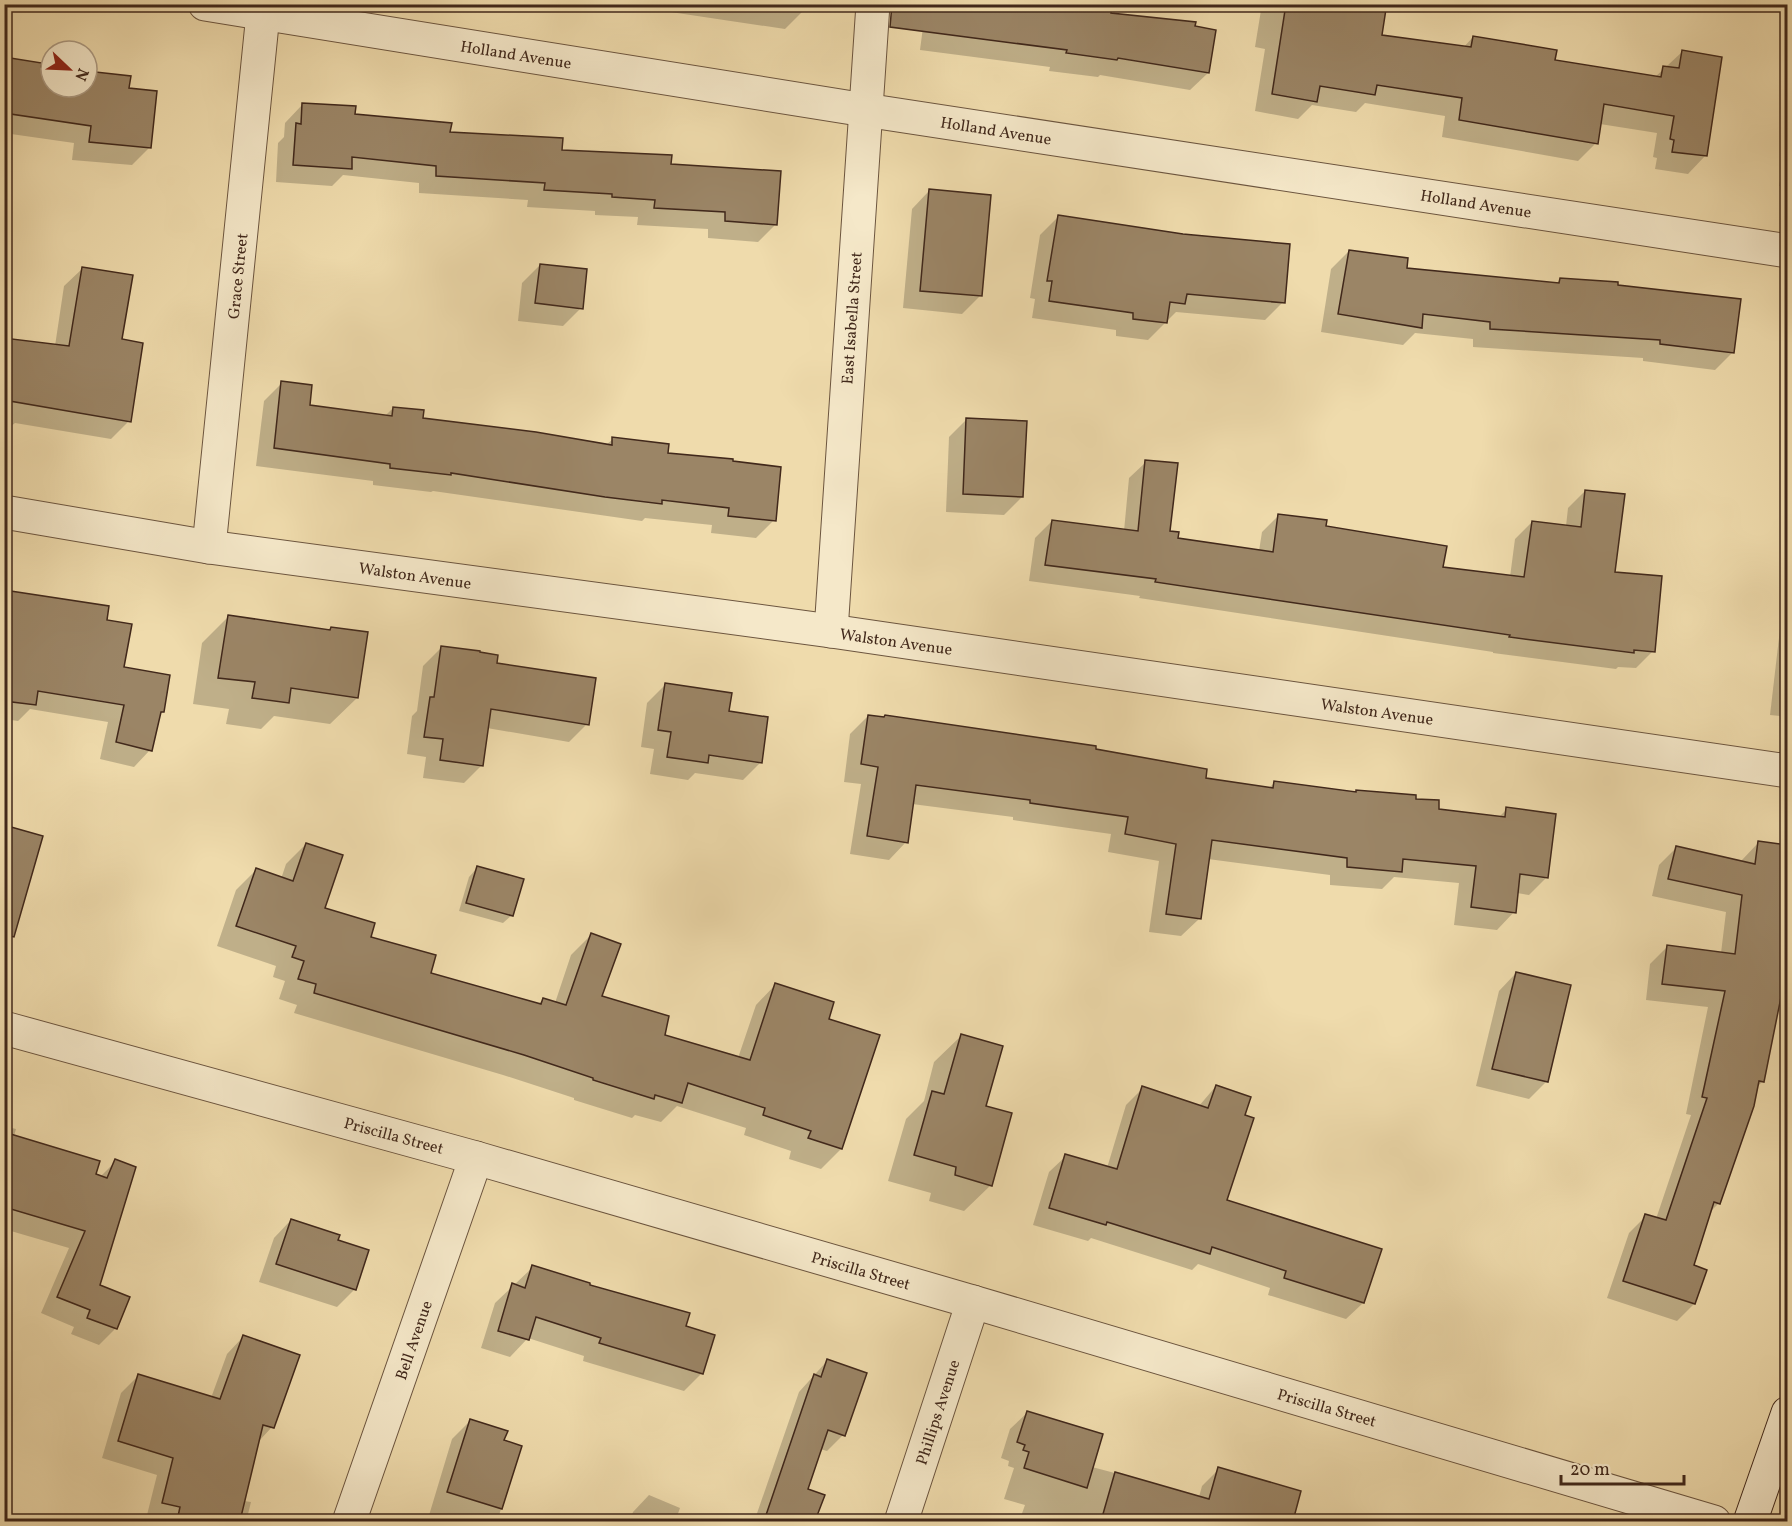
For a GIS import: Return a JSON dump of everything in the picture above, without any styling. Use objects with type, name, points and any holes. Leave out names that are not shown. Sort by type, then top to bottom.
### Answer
[{"type":"street","name":"Holland Avenue","points":[[205,4],[264,9],[865,110],[1788,251]]},
{"type":"street","name":"East Isabella Street","points":[[831,631],[873,4]]},
{"type":"street","name":"Grace Street","points":[[209,547],[264,9]]},
{"type":"street","name":"Walston Avenue","points":[[4,512],[209,547],[831,631],[1788,771]]},
{"type":"street","name":"Priscilla Street","points":[[4,1028],[476,1158],[1714,1521]]},
{"type":"street","name":"Bell Avenue","points":[[349,1521],[476,1158]]},
{"type":"street","name":"Phillips Avenue","points":[[901,1521],[973,1302]]},
{"type":"street","points":[[1750,1521],[1788,1413]]},
{"type":"building","points":[[892,4],[1112,4],[1111,13],[1196,22],[1195,26],[1216,30],[1209,73],[1118,58],[1117,60],[1066,53],[1067,50],[890,27]]},
{"type":"building","points":[[1286,4],[1383,4],[1383,8],[1386,9],[1382,35],[1471,47],[1473,36],[1557,50],[1555,60],[1661,77],[1663,66],[1679,68],[1682,50],[1722,57],[1707,156],[1672,152],[1674,140],[1670,139],[1674,116],[1604,104],[1598,144],[1459,120],[1462,98],[1377,85],[1375,95],[1320,86],[1317,102],[1272,94]]},
{"type":"building","points":[[4,57],[39,63],[39,99],[99,99],[99,72],[131,76],[129,88],[157,91],[151,148],[89,142],[91,126],[4,113]]},
{"type":"building","points":[[302,103],[356,106],[355,114],[452,123],[450,132],[563,138],[562,150],[672,155],[671,164],[781,171],[777,225],[725,221],[725,212],[654,208],[655,200],[612,197],[612,194],[544,190],[545,183],[436,176],[436,166],[352,157],[352,169],[293,165],[296,123],[301,124]]},
{"type":"building","points":[[929,189],[991,195],[982,296],[920,291]]},
{"type":"building","points":[[1058,215],[1183,234],[1290,244],[1285,303],[1187,294],[1185,304],[1170,302],[1167,323],[1133,319],[1133,313],[1049,301],[1052,281],[1047,281]]},
{"type":"building","points":[[1349,250],[1408,258],[1407,268],[1559,283],[1560,278],[1618,282],[1618,285],[1741,299],[1734,353],[1660,344],[1660,340],[1490,329],[1490,322],[1423,314],[1422,328],[1338,314]]},
{"type":"building","points":[[540,264],[587,269],[583,309],[535,303]]},
{"type":"building","points":[[82,267],[133,275],[122,339],[143,343],[131,422],[4,400],[4,338],[69,346]]},
{"type":"building","points":[[281,381],[312,385],[310,405],[392,416],[393,407],[424,410],[423,418],[536,432],[612,445],[612,437],[669,444],[668,453],[733,459],[733,461],[781,467],[776,521],[728,516],[729,508],[662,500],[662,504],[605,497],[451,473],[451,475],[390,468],[390,464],[274,448]]},
{"type":"building","points":[[966,418],[1027,421],[1023,497],[963,494]]},
{"type":"building","points":[[1145,460],[1178,463],[1170,531],[1179,532],[1178,538],[1273,552],[1278,514],[1327,520],[1326,526],[1447,546],[1443,567],[1524,577],[1532,521],[1581,527],[1585,490],[1625,494],[1615,572],[1662,576],[1655,652],[1634,650],[1634,653],[1509,637],[1510,635],[1155,582],[1156,579],[1045,565],[1052,520],[1138,531]]},
{"type":"building","points":[[4,590],[109,606],[107,620],[132,624],[124,667],[170,675],[164,712],[161,712],[152,751],[116,742],[124,705],[38,691],[36,705],[4,701]]},
{"type":"building","points":[[228,615],[330,630],[331,627],[368,632],[358,698],[291,688],[289,703],[252,698],[255,682],[218,678]]},
{"type":"building","points":[[441,646],[498,655],[497,663],[596,678],[589,725],[491,709],[483,766],[440,760],[443,739],[424,737],[430,697],[434,697]]},
{"type":"building","points":[[665,683],[732,693],[729,711],[768,717],[762,763],[709,755],[708,763],[667,757],[671,732],[658,730]]},
{"type":"building","points":[[868,715],[884,717],[885,715],[1096,746],[1096,749],[1207,769],[1206,778],[1273,788],[1274,781],[1356,792],[1356,790],[1416,795],[1416,799],[1439,800],[1439,809],[1505,817],[1506,807],[1556,814],[1548,878],[1520,874],[1516,913],[1471,907],[1476,866],[1403,859],[1402,872],[1347,867],[1347,858],[1212,840],[1201,919],[1166,914],[1176,844],[1125,834],[1128,817],[1030,803],[1030,800],[916,785],[908,843],[867,836],[878,767],[861,764]]},
{"type":"building","points":[[4,825],[43,836],[14,937],[4,935]]},
{"type":"building","points":[[1758,841],[1788,845],[1788,998],[1781,997],[1764,1082],[1759,1081],[1754,1106],[1720,1204],[1714,1202],[1694,1265],[1707,1270],[1695,1304],[1623,1281],[1645,1214],[1666,1220],[1707,1098],[1702,1097],[1725,991],[1662,984],[1667,945],[1735,954],[1742,895],[1668,879],[1676,846],[1755,864]]},
{"type":"building","points":[[306,843],[343,855],[325,908],[375,923],[371,937],[436,955],[431,973],[541,1004],[543,998],[566,1005],[591,933],[621,944],[602,996],[669,1016],[665,1035],[750,1060],[775,983],[834,1002],[829,1019],[880,1035],[842,1149],[808,1138],[811,1131],[763,1115],[765,1108],[688,1083],[682,1103],[655,1095],[654,1099],[524,1055],[314,993],[316,984],[298,979],[304,961],[292,957],[296,946],[236,926],[256,868],[293,881]]},
{"type":"building","points":[[477,866],[524,879],[513,916],[466,903]]},
{"type":"building","points":[[1516,972],[1571,985],[1548,1082],[1492,1069]]},
{"type":"building","points":[[961,1034],[1003,1046],[986,1106],[1012,1113],[992,1186],[955,1175],[956,1167],[914,1155],[932,1091],[944,1094]]},
{"type":"building","points":[[1216,1085],[1251,1097],[1245,1115],[1254,1118],[1227,1200],[1382,1249],[1364,1303],[1284,1278],[1286,1271],[1212,1247],[1210,1254],[1107,1222],[1106,1225],[1049,1208],[1065,1154],[1117,1169],[1142,1086],[1208,1108]]},
{"type":"building","points":[[4,1132],[100,1161],[96,1174],[107,1178],[115,1159],[136,1167],[100,1285],[130,1297],[117,1329],[87,1318],[90,1310],[57,1297],[85,1231],[4,1207]]},
{"type":"building","points":[[291,1219],[340,1235],[338,1240],[369,1250],[356,1290],[276,1264]]},
{"type":"building","points":[[532,1265],[590,1283],[590,1285],[690,1313],[686,1326],[715,1335],[703,1374],[599,1343],[601,1338],[536,1317],[529,1340],[498,1331],[512,1283],[525,1288]]},
{"type":"building","points":[[243,1335],[300,1355],[274,1428],[263,1425],[240,1521],[177,1521],[180,1507],[162,1503],[173,1458],[118,1441],[138,1374],[220,1399]]},
{"type":"building","points":[[827,1359],[867,1373],[845,1436],[828,1430],[808,1489],[825,1495],[815,1521],[764,1521],[814,1374],[821,1377]]},
{"type":"building","points":[[1027,1411],[1103,1434],[1087,1488],[1024,1468],[1029,1452],[1023,1450],[1025,1445],[1017,1442]]},
{"type":"building","points":[[470,1419],[508,1431],[504,1440],[522,1446],[502,1509],[447,1492]]},
{"type":"building","points":[[1218,1467],[1301,1491],[1293,1521],[1101,1521],[1115,1472],[1209,1499]]}]
